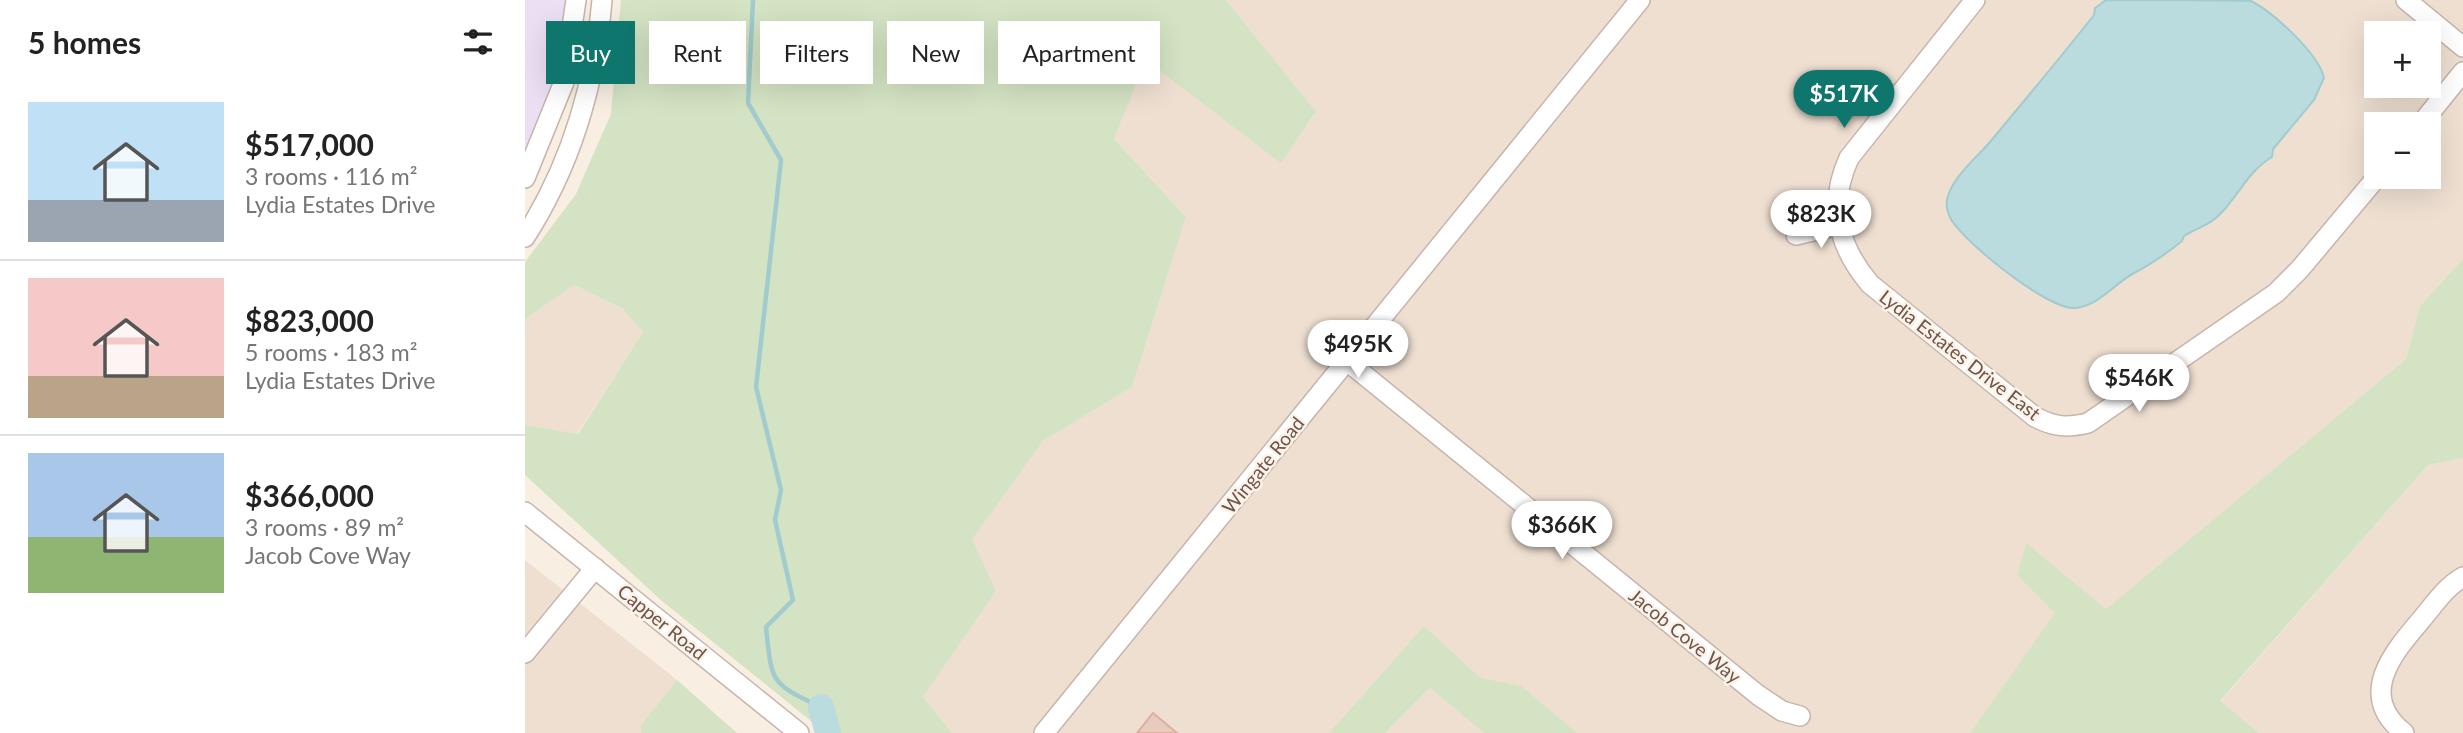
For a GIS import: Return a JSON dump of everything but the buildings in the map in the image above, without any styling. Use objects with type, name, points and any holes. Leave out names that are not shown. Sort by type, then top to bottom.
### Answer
[{"type":"street","points":[[525,178],[564,82],[576,0]]},
{"type":"street","points":[[525,237],[549,193],[589,91],[602,0]]},
{"type":"street","name":"Lydia Estates Drive East","points":[[1975,0],[1849,158],[1840,178],[1836,197],[1838,225],[1849,256],[1870,284],[2035,417],[2066,428],[2088,424],[2112,409],[2277,293],[2367,189]]},
{"type":"street","points":[[2406,0],[2463,47]]},
{"type":"street","name":"Wingate Road","points":[[1045,733],[1347,361],[1630,3]]},
{"type":"street","points":[[2431,112],[2463,72]]},
{"type":"street","points":[[552,116],[576,127]]},
{"type":"street","points":[[1796,235],[1838,225]]},
{"type":"street","name":"Jacob Cove Way","points":[[1347,361],[1758,695],[1782,711],[1800,716]]},
{"type":"street","name":"Capper Road","points":[[525,512],[795,730]]},
{"type":"street","points":[[525,653],[595,568]]},
{"type":"street","points":[[2404,733],[2385,710],[2380,689],[2384,670],[2392,654],[2445,590],[2463,577]]},
{"type":"shaded area","points":[[525,0],[574,0],[570,21],[546,21],[546,84],[556,84],[553,98],[525,162]]},
{"type":"shaded area","points":[[1226,0],[2463,0],[2463,259],[2420,306],[2406,359],[2106,609],[2026,544],[2017,575],[2056,613],[1970,733],[1577,733],[1521,687],[1481,678],[1424,626],[1329,733],[952,733],[923,697],[996,591],[971,539],[1043,441],[1132,387],[1186,217],[1114,139],[1136,84],[1160,84],[1160,70],[1281,162],[1316,113]]},
{"type":"shaded area","points":[[574,285],[623,309],[643,332],[577,434],[525,425],[525,319]]},
{"type":"shaded area","points":[[2463,458],[2463,733],[2259,733],[2220,702],[2428,465]]},
{"type":"shaded area","points":[[525,560],[677,680],[641,725],[641,733],[525,733]]},
{"type":"shaded area","points":[[1430,688],[1484,733],[1385,733]]},
{"type":"green space","points":[[621,0],[1226,0],[1316,112],[1281,163],[1160,71],[1160,21],[998,21],[998,84],[1136,84],[1114,139],[1186,217],[1132,387],[1043,441],[972,539],[996,591],[923,697],[952,733],[826,733],[662,601],[525,475],[525,425],[578,434],[643,332],[623,309],[574,285],[525,319],[525,262],[576,194],[611,114],[614,84],[635,84],[635,21],[619,21]]},
{"type":"green space","points":[[2463,259],[2463,458],[2428,465],[2220,701],[2259,733],[1970,733],[2055,613],[2017,575],[2026,543],[2106,609],[2406,359],[2420,306]]},
{"type":"green space","points":[[1424,626],[1481,678],[1521,686],[1577,733],[1484,733],[1430,688],[1385,733],[1329,733]]},
{"type":"green space","points":[[677,680],[737,733],[641,733],[641,725]]},
{"type":"water","points":[[2106,0],[2251,1],[2271,14],[2305,46],[2314,57],[2324,78],[2314,100],[2273,149],[2272,157],[2251,175],[2219,215],[2184,236],[2171,250],[2127,277],[2093,303],[2076,308],[2047,299],[1991,260],[1952,221],[1947,202],[1960,174],[1990,142],[2068,47],[2094,15],[2095,8]]},
{"type":"waterway","points":[[753,0],[748,103],[781,160],[756,387],[781,490],[775,520],[793,600],[766,627],[772,670],[776,679],[791,692],[821,707]]},
{"type":"waterway","points":[[821,707],[828,733]]}]
